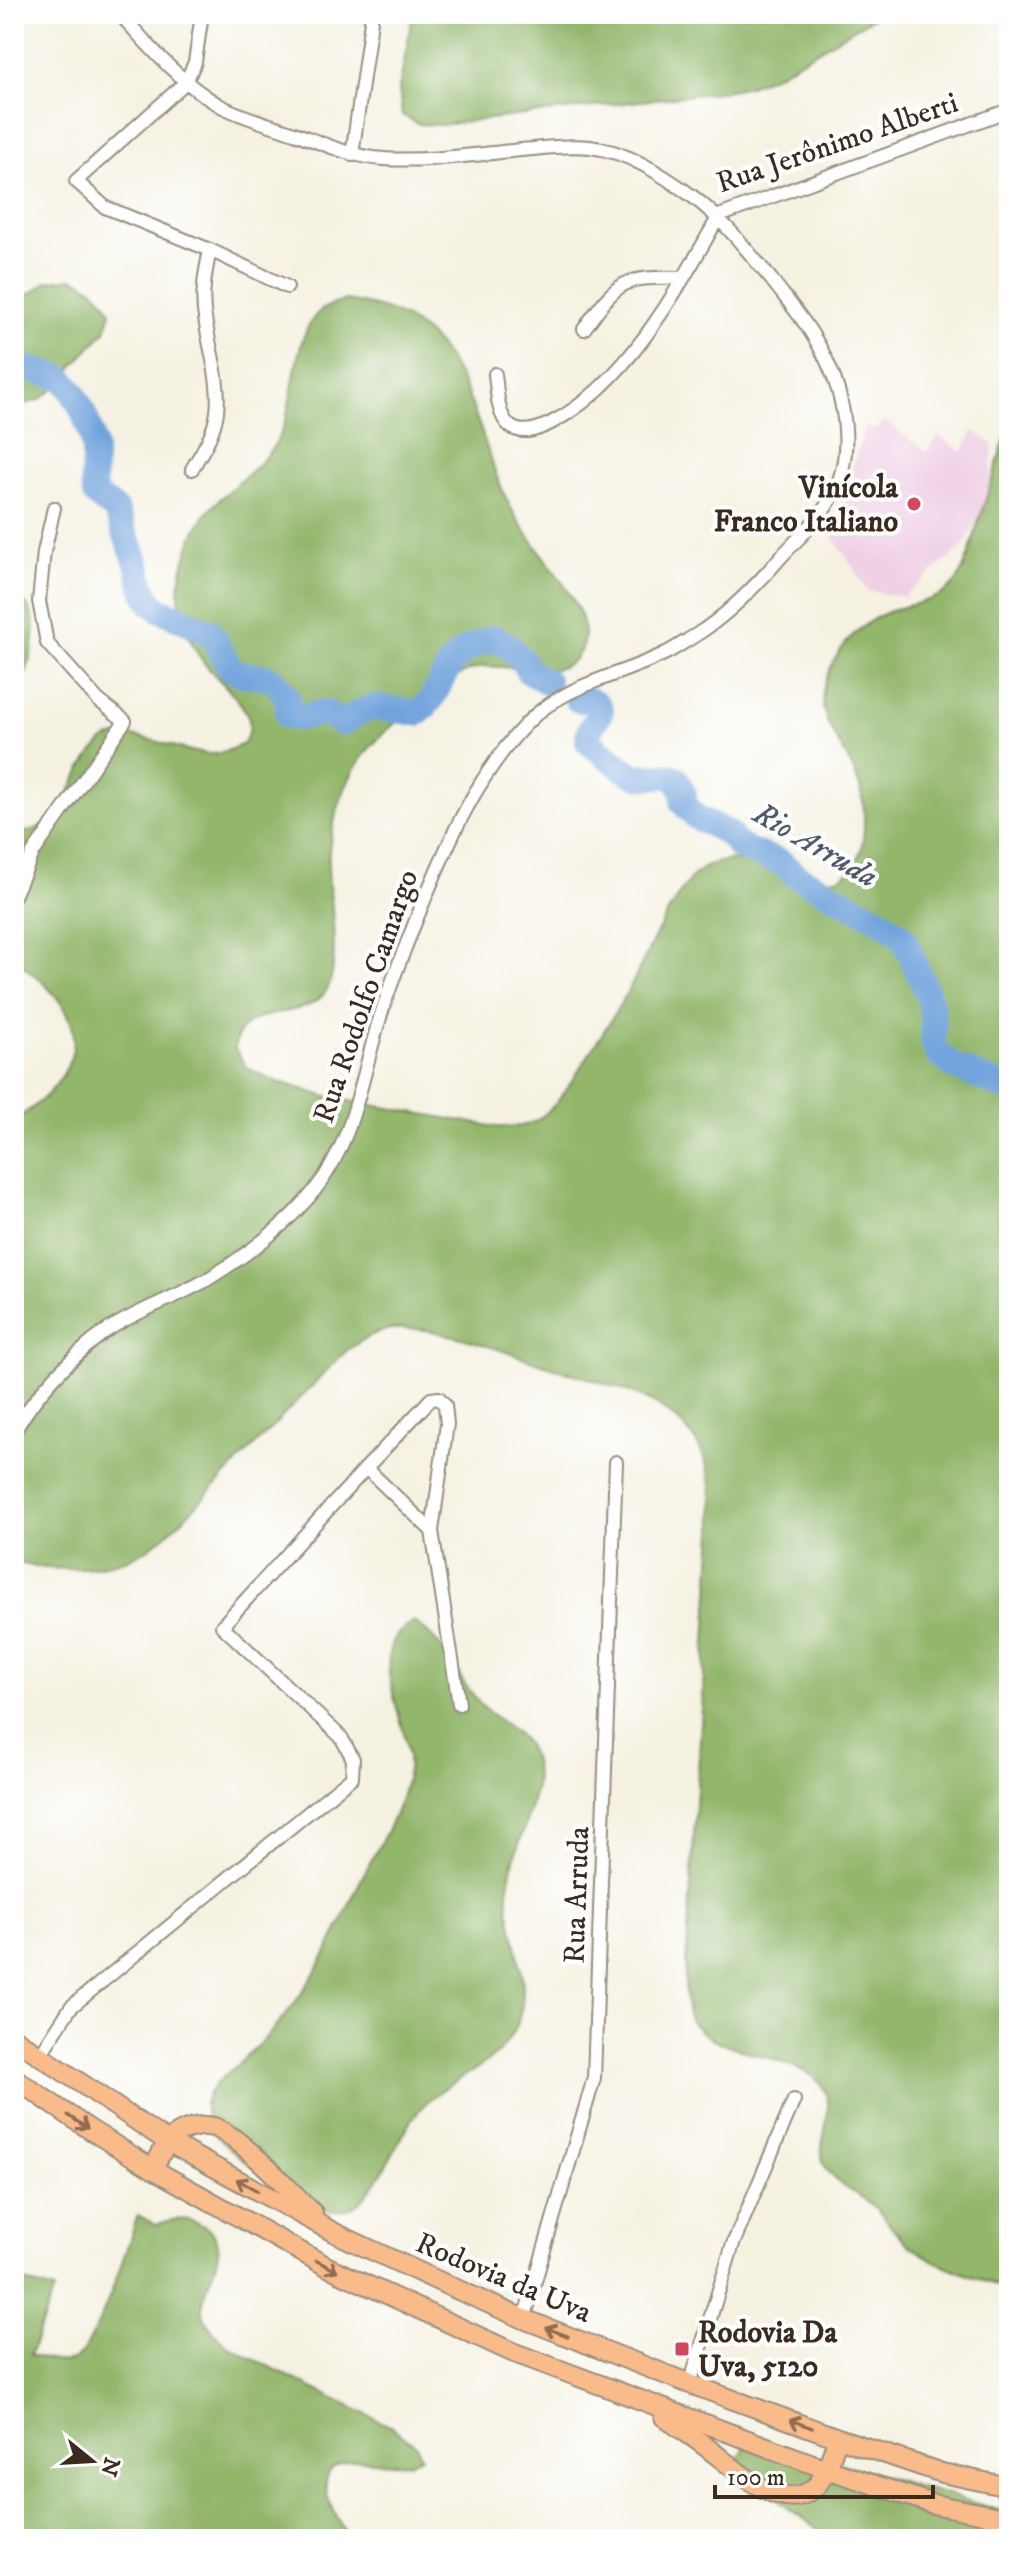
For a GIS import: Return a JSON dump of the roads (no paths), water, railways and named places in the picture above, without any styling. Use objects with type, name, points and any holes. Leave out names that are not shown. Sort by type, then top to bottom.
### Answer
[{"type":"main road","name":"Rodovia da Uva","points":[[14,2038],[168,2142],[335,2233],[524,2319],[838,2438],[942,2473],[1009,2487]]},
{"type":"main road","name":"Rodovia da Uva","points":[[14,2078],[153,2169],[328,2267],[512,2352],[826,2469],[933,2504],[1009,2519]]},
{"type":"main road","points":[[153,2169],[176,2134],[193,2127],[215,2127],[234,2138],[335,2233]]},
{"type":"main road","points":[[642,2402],[760,2488],[788,2497],[803,2494],[817,2485],[838,2438]]},
{"type":"street","name":"Rua Jerônimo Alberti","points":[[120,14],[186,82],[222,106],[352,155],[419,159],[562,146],[591,147],[644,165],[719,216],[1009,110]]},
{"type":"street","points":[[202,14],[195,62],[186,82],[76,181],[105,207],[210,250],[287,287]]},
{"type":"street","points":[[352,155],[372,14]]},
{"type":"street","points":[[495,374],[501,413],[510,427],[523,431],[539,429],[588,400],[630,355],[683,278],[719,216]]},
{"type":"street","name":"Rua Rodolfo Camargo","points":[[14,1432],[20,1420],[61,1370],[108,1330],[221,1270],[273,1234],[316,1188],[338,1151],[353,1117],[380,1016],[451,834],[479,786],[525,725],[553,701],[579,686],[667,653],[704,631],[754,587],[822,512],[834,493],[845,459],[846,429],[838,393],[820,347],[796,310],[719,216]]},
{"type":"street","points":[[192,469],[212,434],[217,409],[216,382],[204,314],[204,276],[210,250]]},
{"type":"street","points":[[584,329],[608,295],[621,284],[659,277],[683,278]]},
{"type":"street","points":[[14,896],[33,853],[125,721],[98,700],[47,643],[39,601],[44,552],[54,508]]},
{"type":"street","points":[[40,2055],[71,2007],[352,1777],[353,1759],[341,1737],[222,1626],[431,1399],[439,1398],[445,1405],[447,1424],[432,1531],[459,1704]]},
{"type":"street","name":"Rua Arruda","points":[[524,2319],[590,2098],[596,2068],[616,1462]]},
{"type":"street","points":[[366,1468],[432,1531]]},
{"type":"street","points":[[690,2384],[733,2244],[794,2100]]},
{"type":"waterway","name":"Rio Arruda","points":[[14,365],[59,377],[77,400],[93,442],[95,494],[116,511],[137,563],[144,590],[152,604],[210,632],[230,668],[242,674],[275,681],[288,699],[288,716],[298,718],[324,712],[342,723],[374,707],[418,713],[431,700],[459,655],[494,638],[509,646],[528,671],[547,682]]},
{"type":"waterway","name":"Rio Arruda","points":[[578,700],[592,701],[601,710],[589,732],[588,742],[613,761],[637,776],[676,778],[684,794],[683,803],[696,817],[728,833],[739,847],[782,863],[795,875],[899,933],[930,1000],[933,1042],[937,1053],[955,1067],[1009,1090]]},
{"type":"place","name":"Vinícola Franco Italiano","points":[[914,504]]},
{"type":"place","name":"Rodovia Da Uva, 5120","points":[[682,2349]]}]
